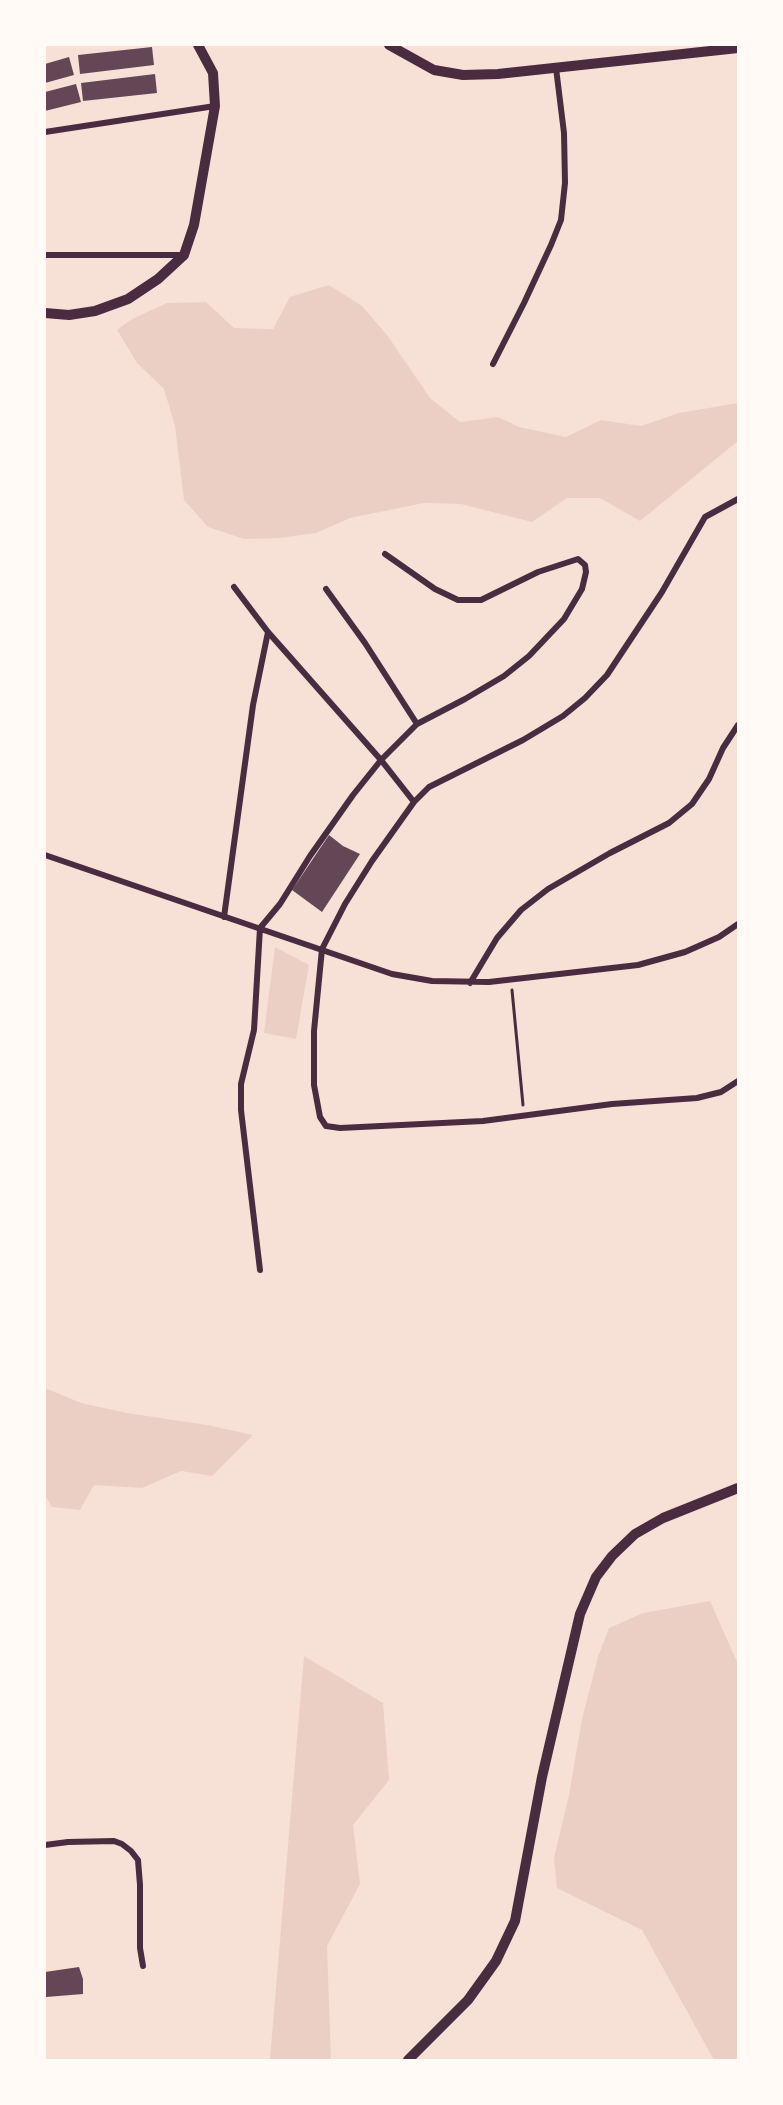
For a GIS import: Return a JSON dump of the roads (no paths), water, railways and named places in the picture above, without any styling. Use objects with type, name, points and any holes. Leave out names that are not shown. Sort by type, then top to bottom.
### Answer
[{"type":"street","points":[[45,313],[69,315],[95,311],[128,299],[158,279],[184,255],[194,225],[214,106],[213,73],[198,45]]},
{"type":"street","points":[[389,45],[434,70],[463,75],[556,68],[738,48]]},
{"type":"street","points":[[493,364],[529,294],[561,220],[565,183],[564,134],[556,68]]},
{"type":"street","points":[[45,132],[214,106]]},
{"type":"street","points":[[45,255],[184,255]]},
{"type":"street","points":[[738,499],[705,517],[662,592],[607,675],[585,698],[563,716],[523,740],[429,787],[414,802],[345,904],[322,949],[314,1031],[314,1085],[317,1109],[326,1126],[340,1128],[483,1121],[612,1104],[697,1098],[721,1092],[738,1081]]},
{"type":"street","points":[[260,1270],[241,1110],[241,1084],[254,1030],[260,928],[280,904],[310,855],[353,795],[381,760],[417,724],[504,676],[529,656],[564,619],[582,589],[586,572],[585,565],[578,559],[538,572],[481,600],[458,600],[435,589],[385,554]]},
{"type":"street","points":[[234,587],[268,632],[381,760],[414,802]]},
{"type":"street","points":[[326,589],[365,643],[417,724]]},
{"type":"street","points":[[224,917],[254,705],[268,632]]},
{"type":"street","points":[[470,983],[497,938],[521,910],[548,889],[610,853],[669,823],[692,804],[709,779],[723,748],[738,725]]},
{"type":"street","points":[[45,855],[392,974],[432,981],[470,983],[638,964],[685,952],[719,937],[738,924]]},
{"type":"street","points":[[408,2060],[468,2000],[496,1961],[514,1921],[542,1778],[580,1614],[596,1577],[612,1556],[634,1534],[663,1518],[738,1488]]},
{"type":"street","points":[[45,1845],[114,1841],[131,1851],[138,1860],[140,1948],[143,1966]]}]
